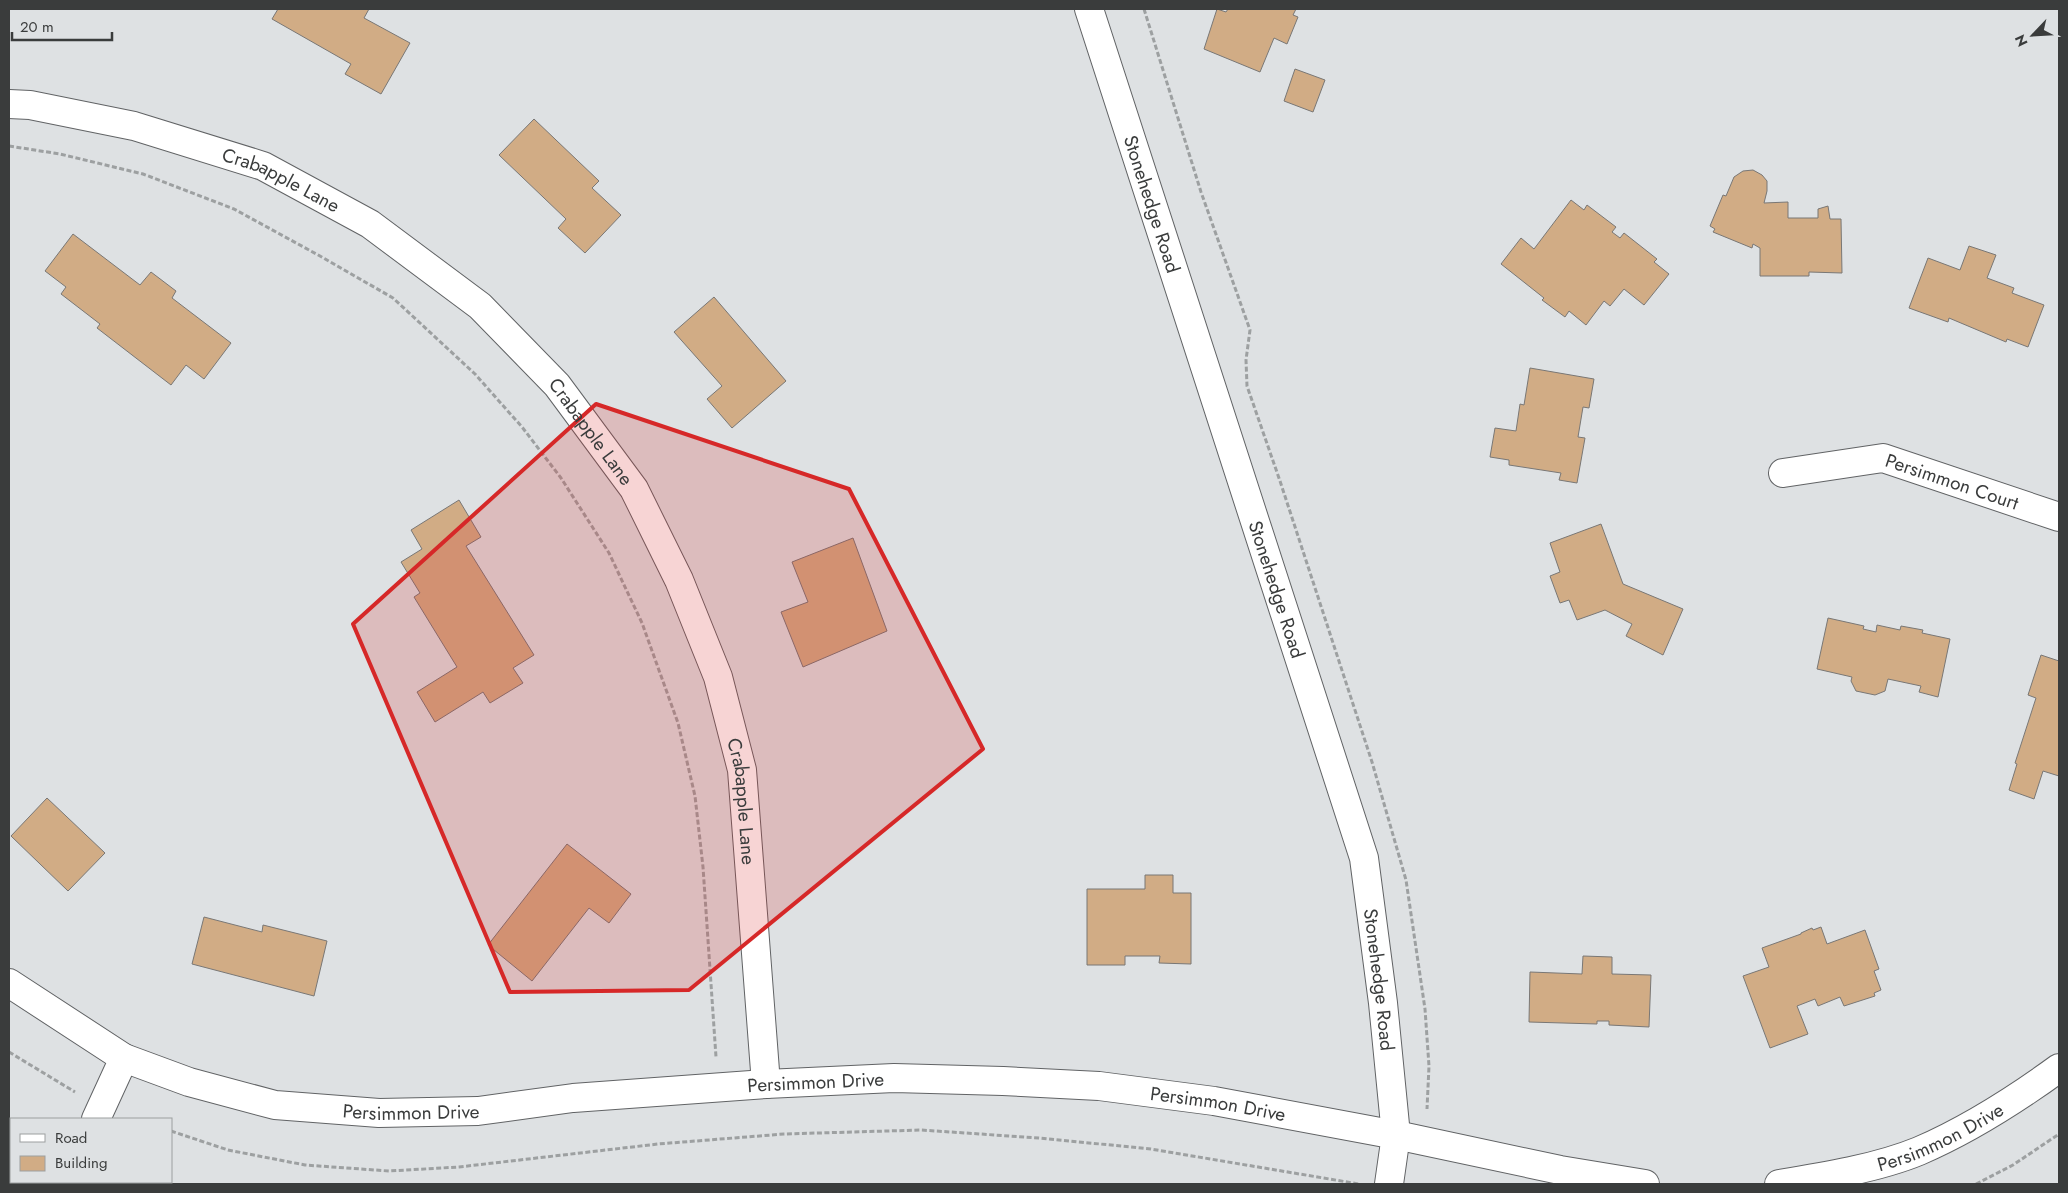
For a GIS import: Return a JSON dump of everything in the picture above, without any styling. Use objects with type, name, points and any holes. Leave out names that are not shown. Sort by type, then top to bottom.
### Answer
[{"type":"street","name":"Stonehedge Road","points":[[1088,9],[1364,858],[1383,1003],[1396,1135],[1389,1184]]},
{"type":"street","name":"Crabapple Lane","points":[[9,104],[30,106],[134,126],[263,166],[370,224],[464,294],[480,306],[557,385],[634,489],[680,580],[718,677],[742,770],[766,1084]]},
{"type":"street","name":"Persimmon Court","points":[[1784,473],[1883,458],[2059,517]]},
{"type":"street","name":"Persimmon Drive","points":[[9,983],[124,1058],[188,1082],[275,1105],[379,1113],[478,1111],[573,1098],[766,1084],[894,1078],[1099,1086],[1214,1101],[1396,1135],[1560,1170],[1645,1184]]},
{"type":"street","points":[[99,1113],[124,1058]]},
{"type":"street","name":"Persimmon Drive","points":[[1779,1184],[1832,1176],[1918,1151],[2006,1106],[2059,1068]]},
{"type":"path","points":[[9,146],[60,154],[143,174],[234,209],[320,256],[393,298],[475,374],[528,434],[561,478],[609,553],[642,623],[678,723],[696,805],[703,868],[716,1065]]},
{"type":"path","points":[[9,1052],[99,1113]]},
{"type":"path","points":[[172,1131],[228,1150],[305,1165],[389,1171],[459,1167],[658,1144],[784,1134],[921,1130],[1039,1138],[1151,1149],[1360,1184]]},
{"type":"path","points":[[1976,1184],[2013,1165],[2059,1134]]},
{"type":"highlighted area","points":[[596,404],[849,489],[983,749],[689,990],[510,992],[353,624]]},
{"type":"building","points":[[278,9],[369,9],[364,18],[410,43],[381,94],[345,74],[351,64],[272,19]]},
{"type":"building","points":[[1217,9],[1226,12],[1228,9],[1296,9],[1293,15],[1298,17],[1287,44],[1274,38],[1260,72],[1204,49]]},
{"type":"building","points":[[1295,69],[1325,80],[1313,112],[1284,101]]},
{"type":"building","points":[[534,119],[599,181],[592,188],[621,215],[585,253],[558,228],[566,219],[499,155]]},
{"type":"building","points":[[1753,170],[1762,175],[1767,181],[1764,203],[1788,202],[1788,218],[1818,218],[1818,209],[1828,206],[1830,219],[1841,219],[1842,273],[1809,272],[1809,276],[1760,276],[1760,248],[1753,244],[1752,248],[1713,232],[1715,229],[1710,226],[1723,195],[1726,196],[1734,177],[1743,171]]},
{"type":"building","points":[[1571,200],[1584,210],[1587,205],[1616,227],[1612,232],[1620,238],[1624,233],[1657,259],[1654,262],[1669,274],[1644,305],[1624,289],[1610,306],[1604,301],[1586,325],[1569,311],[1565,317],[1542,300],[1544,298],[1501,264],[1521,238],[1534,249]]},
{"type":"building","points":[[73,234],[140,285],[151,272],[176,291],[172,298],[231,343],[204,379],[186,365],[171,385],[97,328],[100,324],[61,294],[66,287],[45,271]]},
{"type":"building","points":[[1969,246],[1996,255],[1987,278],[2014,288],[2012,293],[2044,305],[2028,347],[2007,339],[2006,342],[1949,318],[1948,322],[1909,308],[1928,258],[1960,270]]},
{"type":"building","points":[[714,297],[786,381],[732,428],[707,399],[722,386],[674,332]]},
{"type":"building","points":[[1530,368],[1594,379],[1589,408],[1583,407],[1578,437],[1585,438],[1577,483],[1559,480],[1561,473],[1509,465],[1509,460],[1490,457],[1495,428],[1516,431],[1520,404],[1524,405]]},
{"type":"building","points":[[459,500],[481,537],[466,546],[534,655],[513,668],[523,683],[490,703],[483,692],[435,722],[417,692],[457,667],[414,597],[420,593],[401,562],[422,549],[411,530]]},
{"type":"building","points":[[1601,524],[1623,584],[1683,609],[1663,655],[1626,636],[1632,624],[1605,610],[1577,620],[1569,600],[1560,603],[1550,576],[1560,572],[1550,543]]},
{"type":"building","points":[[853,538],[887,631],[803,667],[781,612],[808,602],[792,562]]},
{"type":"building","points":[[1828,618],[1864,626],[1863,629],[1876,632],[1877,625],[1900,630],[1901,626],[1923,630],[1922,633],[1950,639],[1938,697],[1919,692],[1921,686],[1888,679],[1885,691],[1875,695],[1856,691],[1851,681],[1852,677],[1817,669]]},
{"type":"building","points":[[2041,655],[2059,661],[2059,776],[2043,771],[2034,799],[2009,790],[2017,764],[2015,763],[2036,698],[2028,695]]},
{"type":"building","points":[[47,798],[105,853],[68,891],[11,836]]},
{"type":"building","points":[[567,844],[631,894],[609,923],[589,908],[532,981],[488,945]]},
{"type":"building","points":[[1145,875],[1173,875],[1173,893],[1191,893],[1191,964],[1159,963],[1160,956],[1125,956],[1125,965],[1087,965],[1087,889],[1145,889]]},
{"type":"building","points":[[204,917],[262,932],[263,925],[327,941],[314,996],[192,964]]},
{"type":"building","points":[[1821,927],[1827,944],[1865,930],[1879,969],[1874,971],[1881,990],[1874,993],[1875,996],[1844,1006],[1840,997],[1818,1006],[1815,999],[1797,1006],[1808,1034],[1770,1048],[1743,976],[1769,967],[1762,948],[1812,928],[1813,930]]},
{"type":"building","points":[[1583,956],[1612,957],[1612,974],[1651,975],[1649,1027],[1609,1025],[1609,1021],[1597,1021],[1597,1024],[1529,1022],[1530,972],[1582,974]]}]
